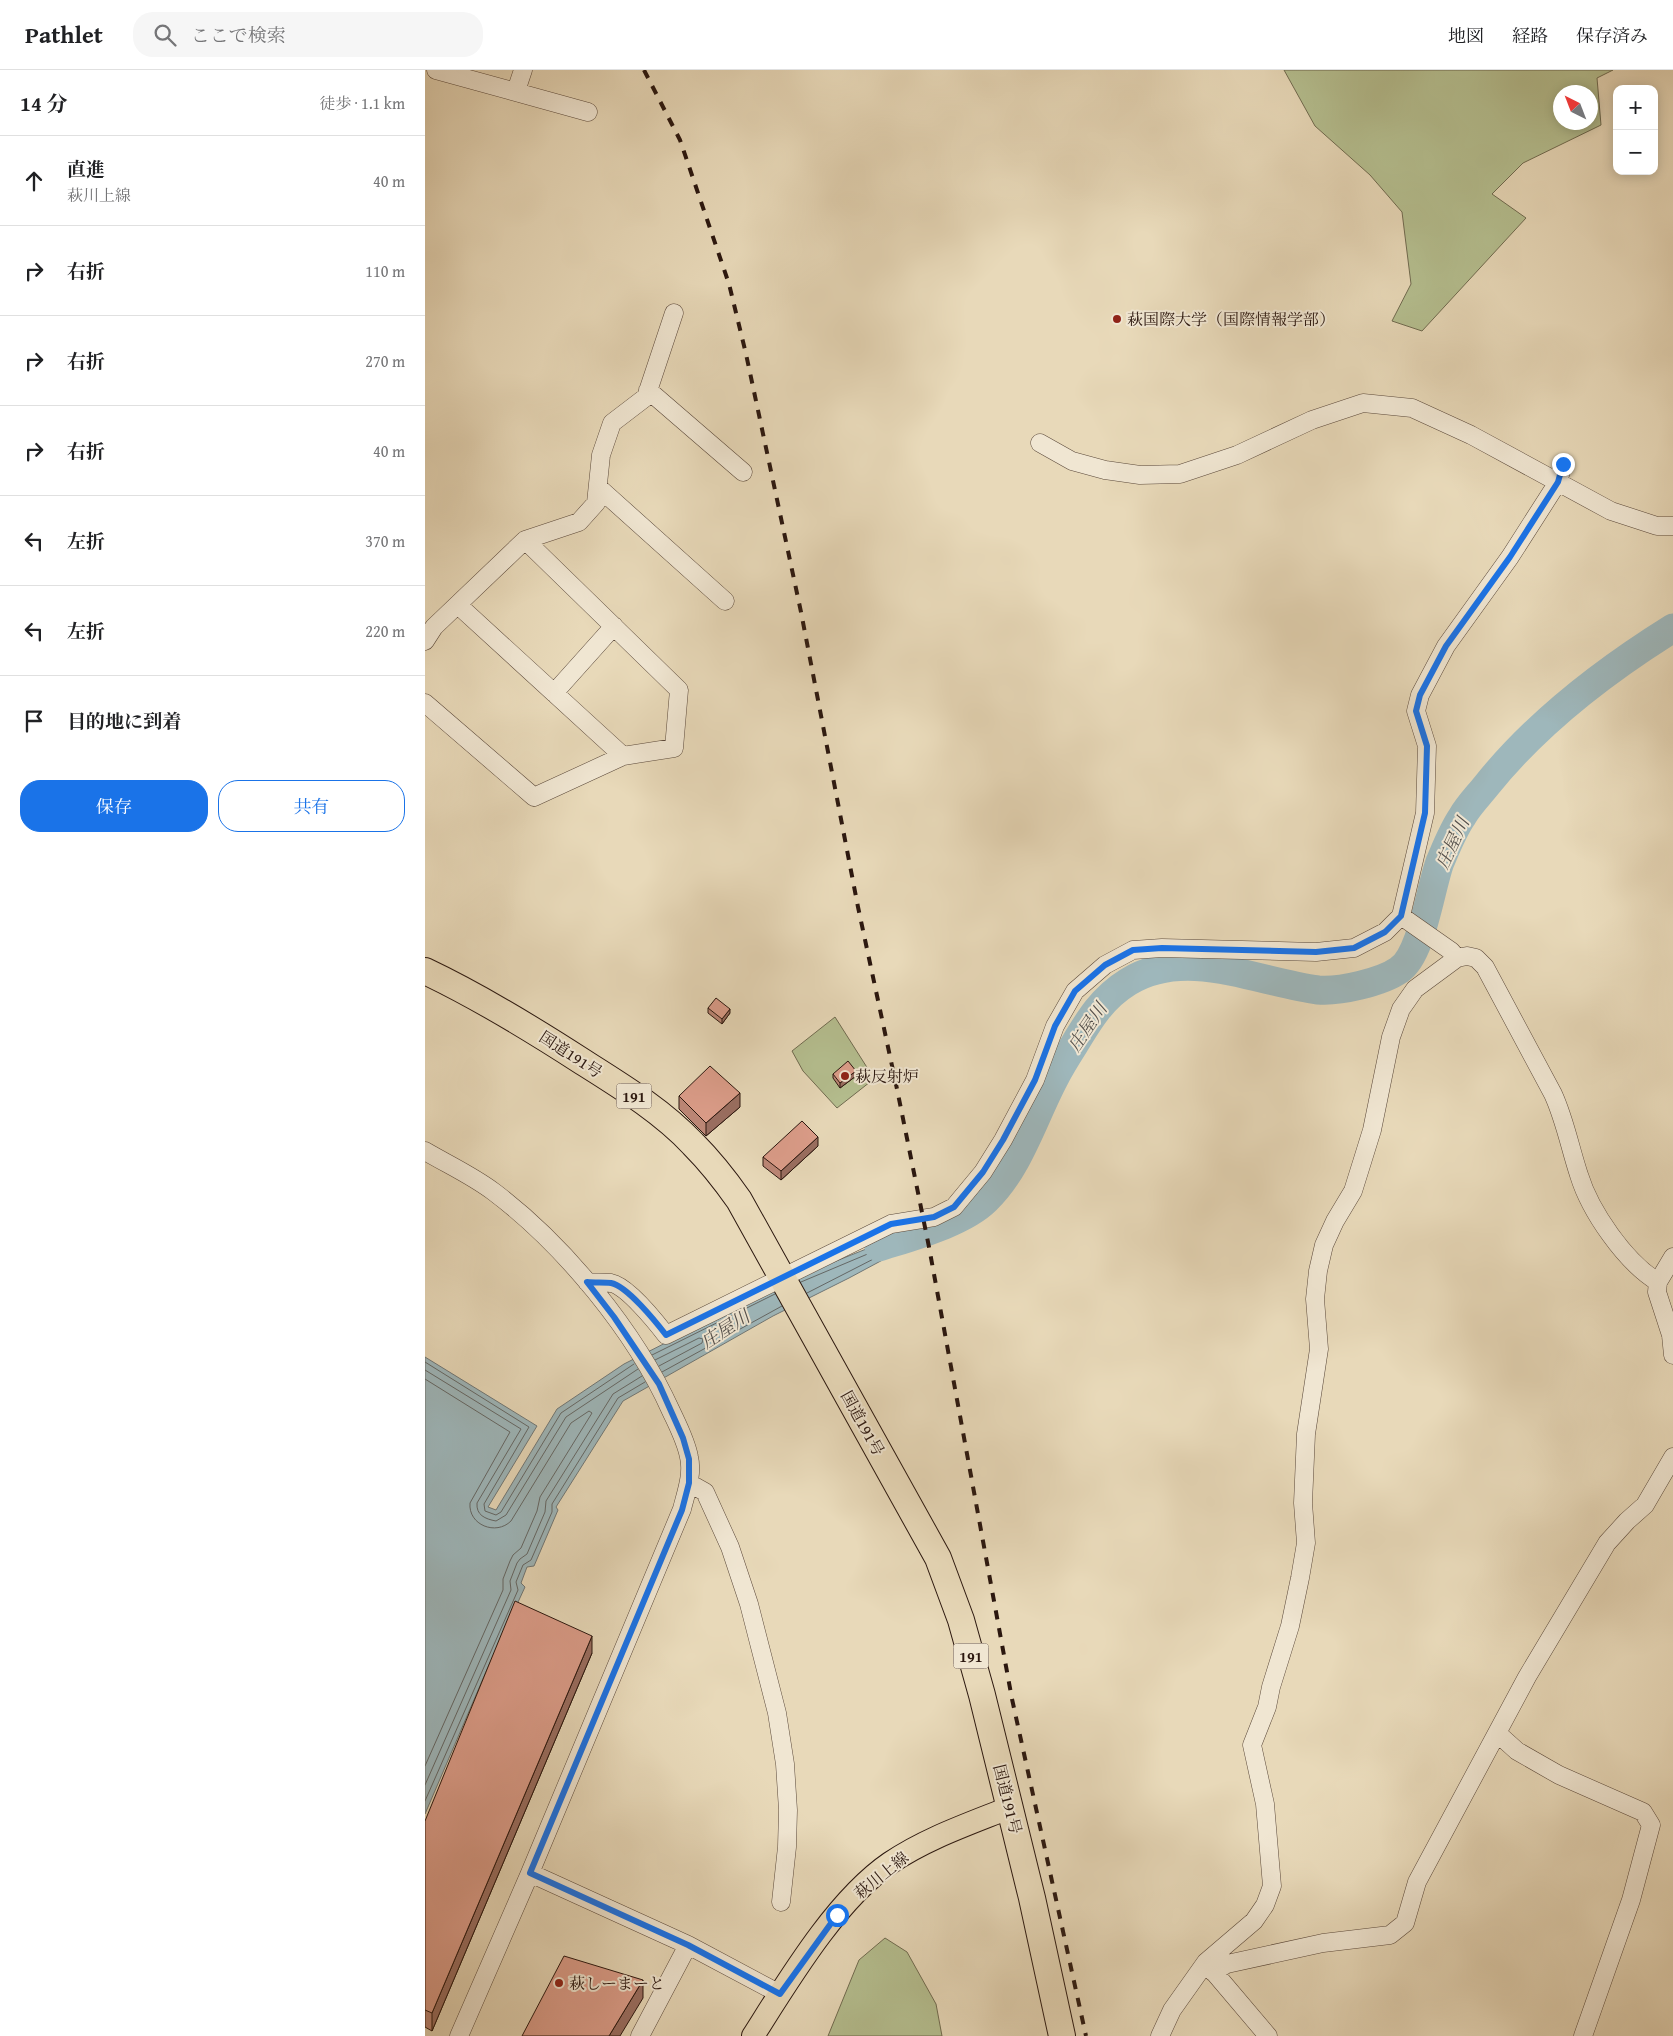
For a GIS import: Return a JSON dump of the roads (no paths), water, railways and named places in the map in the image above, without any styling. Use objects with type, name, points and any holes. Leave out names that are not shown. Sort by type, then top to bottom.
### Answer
[{"type":"highway","name":"国道191号","points":[[425,971],[465,990],[539,1033],[618,1084],[666,1119],[693,1143],[729,1185],[739,1200],[938,1558],[961,1620],[982,1695],[1035,1907],[1062,2036]]},
{"type":"main road","name":"萩川上線","points":[[753,2036],[780,1994],[837,1915],[883,1868],[914,1848],[1011,1807]]},
{"type":"street","points":[[436,70],[588,112]]},
{"type":"street","points":[[516,91],[523,70]]},
{"type":"street","points":[[425,642],[435,627],[525,540],[579,522],[596,503],[601,455],[612,423],[646,397],[674,313]]},
{"type":"street","points":[[649,390],[743,472]]},
{"type":"street","points":[[1040,443],[1071,461],[1105,470],[1140,475],[1180,474],[1237,455],[1312,420],[1363,403],[1412,408],[1471,435],[1611,511],[1657,526],[1673,526]]},
{"type":"street","points":[[587,1282],[613,1284],[636,1301],[666,1335],[783,1280],[891,1224],[934,1217],[954,1207],[983,1172],[1003,1140],[1035,1080],[1055,1026],[1075,991],[1105,965],[1133,950],[1162,948],[1307,952],[1354,948],[1385,932],[1401,916],[1425,813],[1427,746],[1416,711],[1420,695],[1446,646],[1510,557],[1558,482],[1563,464]]},
{"type":"street","points":[[598,486],[725,601]]},
{"type":"street","points":[[425,702],[534,797],[623,756],[673,748],[679,690],[525,540]]},
{"type":"street","points":[[458,605],[623,756]]},
{"type":"street","points":[[554,694],[614,626]]},
{"type":"street","points":[[1401,916],[1451,951],[1457,958]]},
{"type":"street","points":[[1160,2036],[1172,2010],[1209,1967],[1254,1921],[1265,1905],[1272,1886],[1265,1804],[1252,1745],[1267,1706],[1290,1626],[1301,1578],[1306,1543],[1303,1503],[1306,1434],[1319,1349],[1315,1299],[1318,1271],[1324,1245],[1353,1191],[1372,1130],[1391,1037],[1401,1009],[1415,989],[1457,958],[1467,956],[1476,958],[1485,967],[1563,1115],[1579,1176],[1588,1198],[1609,1232],[1627,1254],[1651,1278],[1658,1282]]},
{"type":"street","points":[[425,1151],[492,1191],[537,1227],[587,1282],[614,1317],[659,1384],[683,1438],[689,1459],[689,1483],[682,1510],[530,1873],[459,2036]]},
{"type":"street","points":[[1673,1257],[1658,1282],[1657,1292],[1671,1335],[1673,1355]]},
{"type":"street","points":[[1209,1967],[1323,1943],[1390,1935],[1405,1923],[1417,1882],[1527,1677],[1607,1543],[1627,1520],[1645,1505],[1673,1457]]},
{"type":"street","points":[[689,1483],[705,1492],[730,1547],[749,1604],[777,1713],[785,1764],[789,1810],[781,1902]]},
{"type":"street","points":[[1497,1733],[1517,1751],[1559,1775],[1643,1812],[1651,1825],[1631,1900],[1583,2036]]},
{"type":"street","points":[[530,1873],[688,1945],[780,1994]]},
{"type":"street","points":[[640,2036],[688,1945]]},
{"type":"street","points":[[1209,1967],[1268,2036]]},
{"type":"water","points":[[914,1230],[918,1241],[773,1316],[623,1401],[556,1507],[558,1510],[534,1566],[527,1567],[521,1583],[525,1587],[488,1667],[425,1814],[425,1357],[537,1426],[488,1507],[496,1510],[557,1409],[624,1364],[756,1297],[826,1265]]},
{"type":"waterway","name":"庄屋川","points":[[879,1247],[920,1234],[964,1216],[986,1200],[1008,1173],[1056,1075],[1085,1027],[1103,1002],[1128,982],[1150,972],[1174,967],[1198,967],[1222,969],[1295,986],[1327,990],[1348,988],[1371,982],[1399,970],[1414,951],[1440,862],[1450,839],[1470,805],[1527,740],[1549,719],[1597,680],[1673,628]]},
{"type":"railway","points":[[644,70],[680,140],[729,284],[746,354],[801,612],[858,907],[929,1247],[1012,1699],[1086,2036]]},
{"type":"place","name":"萩国際大学（国際情報学部）","points":[[1117,319]]},
{"type":"place","name":"萩反射炉","points":[[845,1076]]},
{"type":"place","name":"萩しーまーと","points":[[559,1983]]}]
